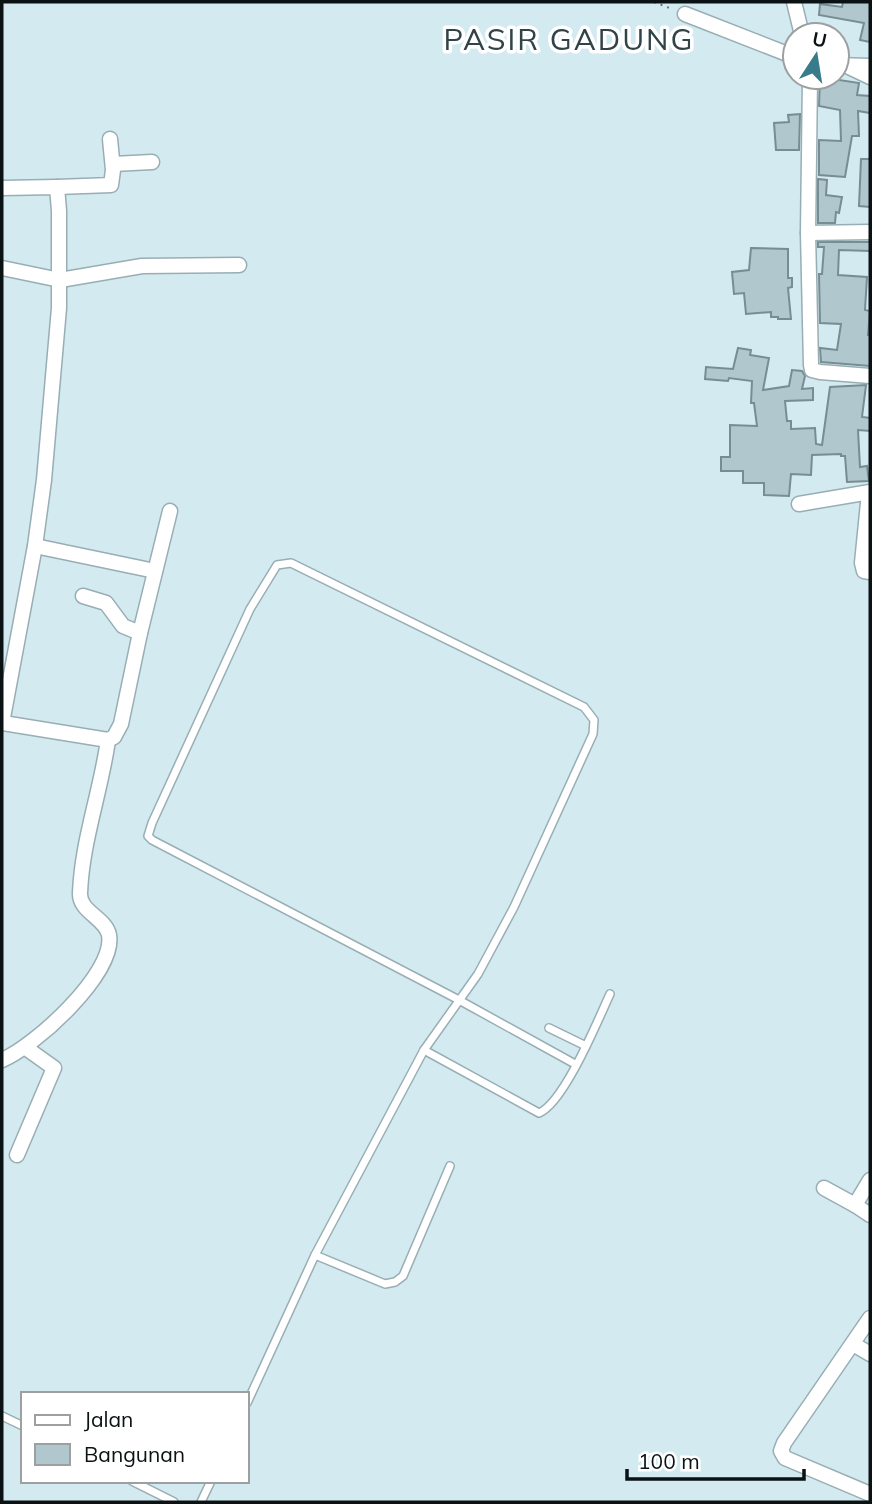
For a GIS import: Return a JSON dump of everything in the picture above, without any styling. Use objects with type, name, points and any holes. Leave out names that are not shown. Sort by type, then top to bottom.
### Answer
[{"type":"street","points":[[793,2],[798,21]]},
{"type":"street","points":[[685,14],[781,52]]},
{"type":"street","points":[[851,65],[870,66]]},
{"type":"street","points":[[851,69],[870,77]]},
{"type":"street","points":[[810,91],[808,233],[813,370],[820,373],[870,376]]},
{"type":"street","points":[[2,188],[111,185],[113,164],[110,139]]},
{"type":"street","points":[[113,164],[152,163]]},
{"type":"street","points":[[57,187],[60,279],[44,480],[35,546],[2,723],[108,740],[114,737],[121,724],[170,511]]},
{"type":"street","points":[[808,233],[870,232]]},
{"type":"street","points":[[2,268],[60,279],[142,266],[239,265]]},
{"type":"street","points":[[799,504],[870,493],[862,563],[864,571],[870,572]]},
{"type":"street","points":[[35,546],[155,571]]},
{"type":"street","points":[[83,596],[106,603],[122,626],[140,633]]},
{"type":"street","points":[[2,1060],[26,1048],[62,1015],[105,961],[110,943],[107,928],[80,898],[83,868],[108,740]]},
{"type":"street","points":[[17,1155],[54,1068],[26,1048]]},
{"type":"street","points":[[855,1205],[870,1181]]},
{"type":"street","points":[[824,1188],[870,1215]]},
{"type":"street","points":[[870,1318],[783,1443],[781,1451],[785,1458],[870,1494]]},
{"type":"street","points":[[853,1344],[870,1354]]},
{"type":"lane","points":[[248,1401],[315,1255],[424,1050],[458,1000],[478,974],[514,907],[593,734],[594,720],[584,707],[303,569],[291,564],[277,565],[250,609],[148,836],[152,840],[458,1000],[575,1064]]},
{"type":"lane","points":[[424,1050],[539,1113],[553,1102],[586,1046],[610,994]]},
{"type":"lane","points":[[549,1028],[586,1046]]},
{"type":"lane","points":[[315,1255],[385,1284],[395,1282],[403,1276],[450,1166]]},
{"type":"lane","points":[[2,1416],[21,1425]]},
{"type":"lane","points":[[136,1483],[174,1502]]},
{"type":"lane","points":[[201,1502],[210,1483]]},
{"type":"path","points":[[654,2],[685,14]]},
{"type":"building","points":[[843,2],[870,2],[870,42],[860,40],[864,23],[819,15],[820,4],[842,7]]},
{"type":"building","points":[[851,82],[859,83],[857,95],[870,96],[870,113],[858,111],[859,136],[852,136],[845,177],[819,175],[819,140],[841,141],[840,110],[819,106],[820,91],[851,91]]},
{"type":"building","points":[[800,114],[799,150],[776,150],[774,123],[789,122],[788,115]]},
{"type":"building","points":[[861,159],[870,159],[870,207],[859,206]]},
{"type":"building","points":[[818,179],[827,180],[826,195],[842,197],[835,223],[818,223]]},
{"type":"building","points":[[818,242],[870,242],[870,251],[839,250],[838,275],[867,277],[865,310],[870,311],[870,366],[821,362],[820,348],[837,350],[841,324],[820,323],[819,274],[822,274],[824,247],[818,247]]},
{"type":"building","points":[[751,248],[788,249],[788,278],[792,278],[792,287],[788,288],[791,319],[771,317],[771,312],[746,314],[744,293],[734,294],[732,272],[749,270]]},
{"type":"building","points":[[738,348],[751,350],[750,355],[769,358],[763,390],[789,386],[792,370],[802,371],[805,376],[802,389],[813,388],[813,400],[785,401],[787,421],[791,421],[791,429],[815,428],[816,444],[822,445],[830,387],[866,385],[862,417],[870,418],[870,431],[858,430],[860,467],[867,466],[869,481],[847,482],[845,456],[841,454],[812,455],[811,475],[791,474],[789,496],[764,495],[764,483],[743,483],[743,471],[721,471],[721,457],[730,457],[730,425],[757,426],[754,403],[751,403],[752,381],[705,379],[706,367],[733,369]]},
{"type":"district","name":"PASIR GADUNG","points":[[569,40]]}]
